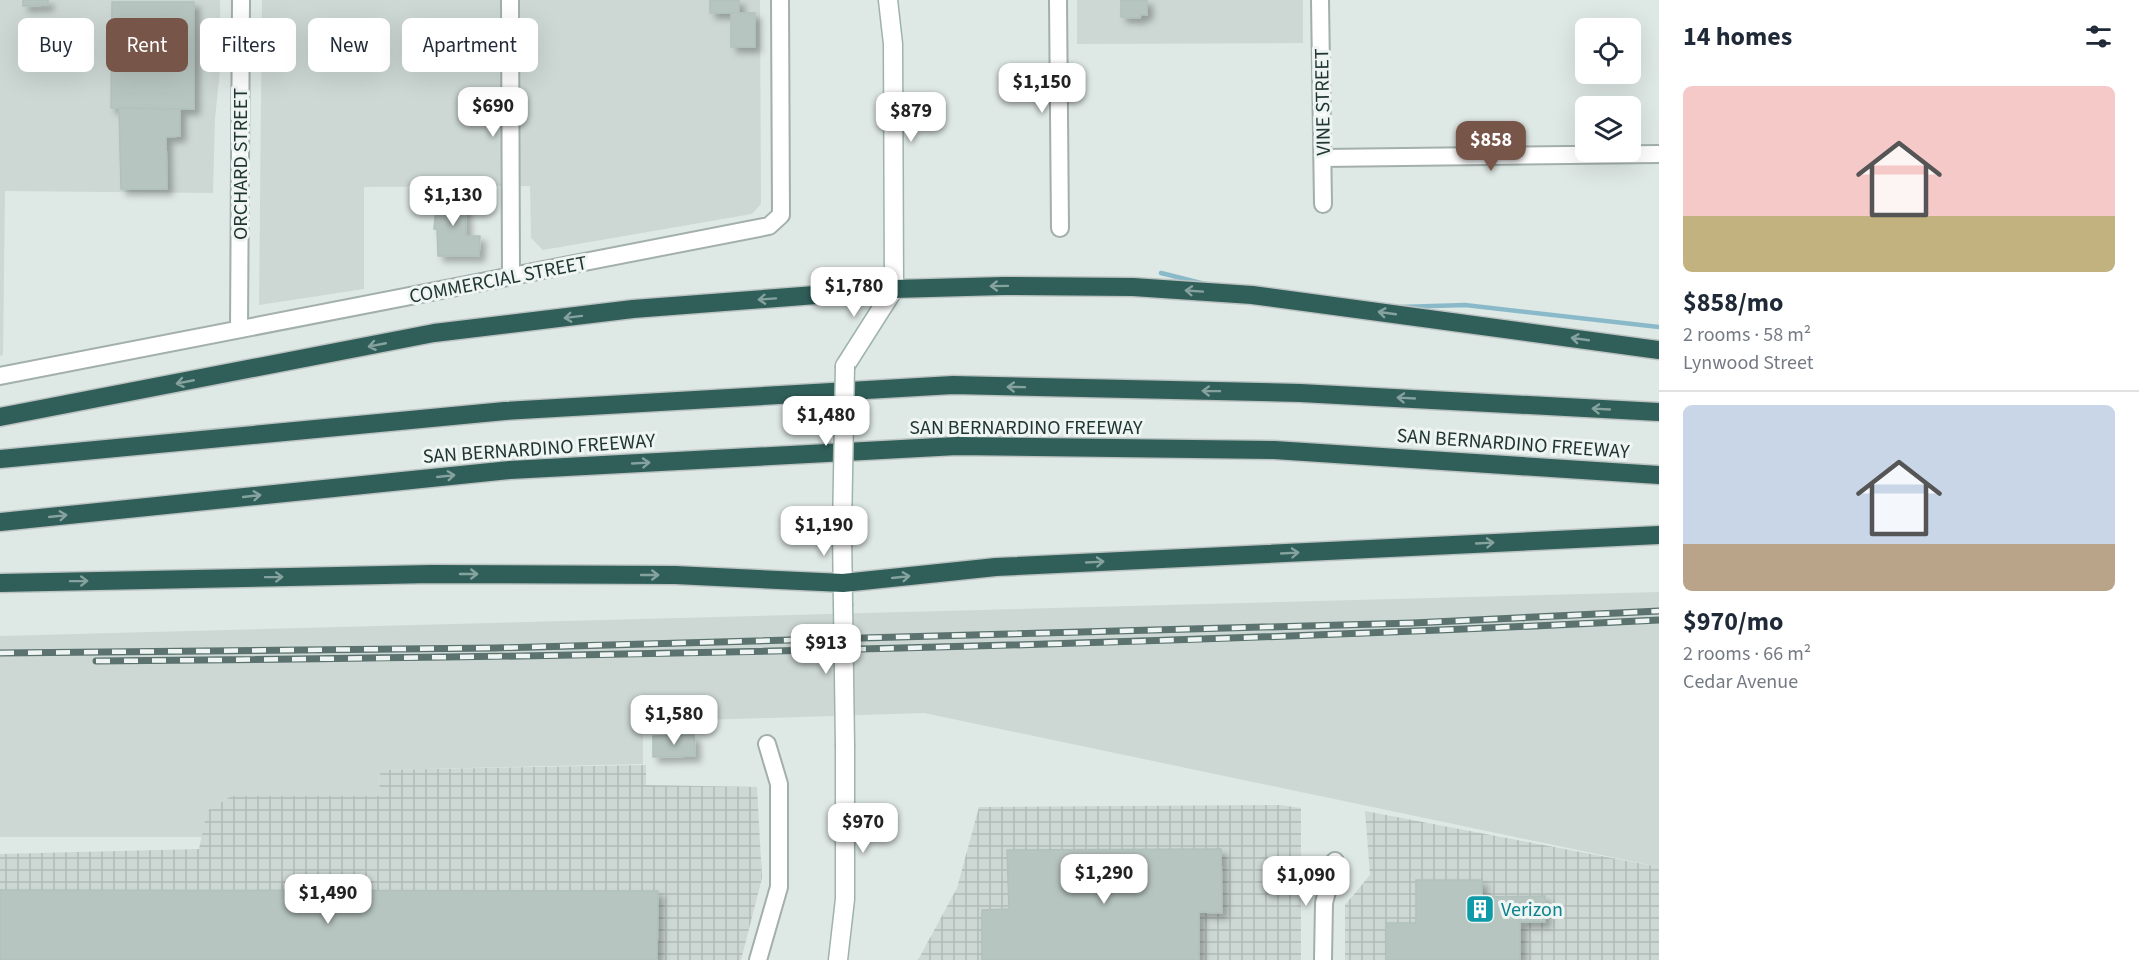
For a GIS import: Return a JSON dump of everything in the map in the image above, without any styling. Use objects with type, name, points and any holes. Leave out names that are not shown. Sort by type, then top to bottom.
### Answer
[{"type":"highway","points":[[0,417],[434,333],[633,309],[894,289],[1003,286],[1133,287],[1252,295],[1659,350]]},
{"type":"highway","name":"SAN BERNARDINO FREEWAY","points":[[0,459],[505,411],[953,386],[1300,393],[1659,412]]},
{"type":"highway","name":"SAN BERNARDINO FREEWAY","points":[[0,522],[510,470],[957,446],[1274,450],[1659,474]]},
{"type":"highway","points":[[0,583],[511,574],[675,574],[843,583],[996,567],[1659,535]]},
{"type":"main road","points":[[838,960],[845,899],[842,530],[845,366],[894,289],[893,45],[888,0]]},
{"type":"street","name":"ORCHARD STREET","points":[[239,329],[241,0]]},
{"type":"street","points":[[510,0],[511,276]]},
{"type":"street","name":"COMMERCIAL STREET","points":[[0,376],[769,226],[781,215],[780,0]]},
{"type":"street","points":[[1058,0],[1060,228]]},
{"type":"street","name":"VINE STREET","points":[[1320,0],[1323,204]]},
{"type":"street","points":[[1323,158],[1659,154]]},
{"type":"street","points":[[758,960],[779,887],[779,784],[767,744]]},
{"type":"street","points":[[1323,960],[1324,903],[1335,861]]},
{"type":"shaded area","points":[[0,0],[220,0],[220,18],[200,18],[200,72],[220,72],[215,118],[213,193],[5,191],[3,355],[0,356]]},
{"type":"shaded area","points":[[262,0],[760,0],[761,204],[752,214],[543,250],[531,238],[530,186],[364,187],[364,289],[259,305],[261,72],[296,72],[296,18],[262,18]]},
{"type":"shaded area","points":[[1077,0],[1303,0],[1303,43],[1077,44]]},
{"type":"shaded area","points":[[1659,592],[1659,867],[924,713],[643,722],[643,764],[380,770],[379,796],[231,796],[207,811],[202,837],[0,837],[0,636]]},
{"type":"shaded area","points":[[646,765],[646,785],[757,787],[762,878],[741,960],[0,960],[0,854],[199,849],[207,811],[231,796],[379,796],[380,770]]},
{"type":"shaded area","points":[[1280,805],[1301,808],[1301,960],[918,960],[957,888],[979,807]]},
{"type":"shaded area","points":[[1365,811],[1659,867],[1659,960],[1345,960],[1345,905],[1370,875]]},
{"type":"building","points":[[23,0],[48,0],[48,5],[23,6]]},
{"type":"building","points":[[710,0],[739,0],[739,13],[710,13]]},
{"type":"building","points":[[1121,0],[1147,0],[1147,15],[1141,14],[1140,18],[1121,17]]},
{"type":"building","points":[[112,2],[194,2],[194,109],[111,108],[111,72],[188,72],[188,18],[112,18]]},
{"type":"building","points":[[731,13],[755,13],[755,47],[731,47]]},
{"type":"building","points":[[119,108],[180,109],[180,136],[166,137],[167,189],[121,189]]},
{"type":"building","points":[[438,189],[456,189],[456,203],[465,203],[466,236],[480,236],[479,256],[438,256],[437,229],[434,229]]},
{"type":"building","points":[[694,735],[695,756],[653,757],[653,736]]},
{"type":"building","points":[[1221,849],[1222,913],[1199,912],[1199,960],[982,960],[982,910],[1009,909],[1007,850]]},
{"type":"building","name":"Verizon","points":[[1416,880],[1482,880],[1482,897],[1545,896],[1545,922],[1520,922],[1520,960],[1386,960],[1386,923],[1416,923]]},
{"type":"building","points":[[0,890],[658,891],[657,960],[0,960]]},
{"type":"waterway","points":[[1161,273],[1205,284]]},
{"type":"waterway","points":[[1400,307],[1465,305],[1659,327]]},
{"type":"railway","points":[[0,653],[495,648],[1413,623],[1659,611]]},
{"type":"railway","points":[[96,661],[487,657],[878,649],[1268,637],[1659,620]]},
{"type":"place","name":"Verizon","points":[[1480,909]]}]
